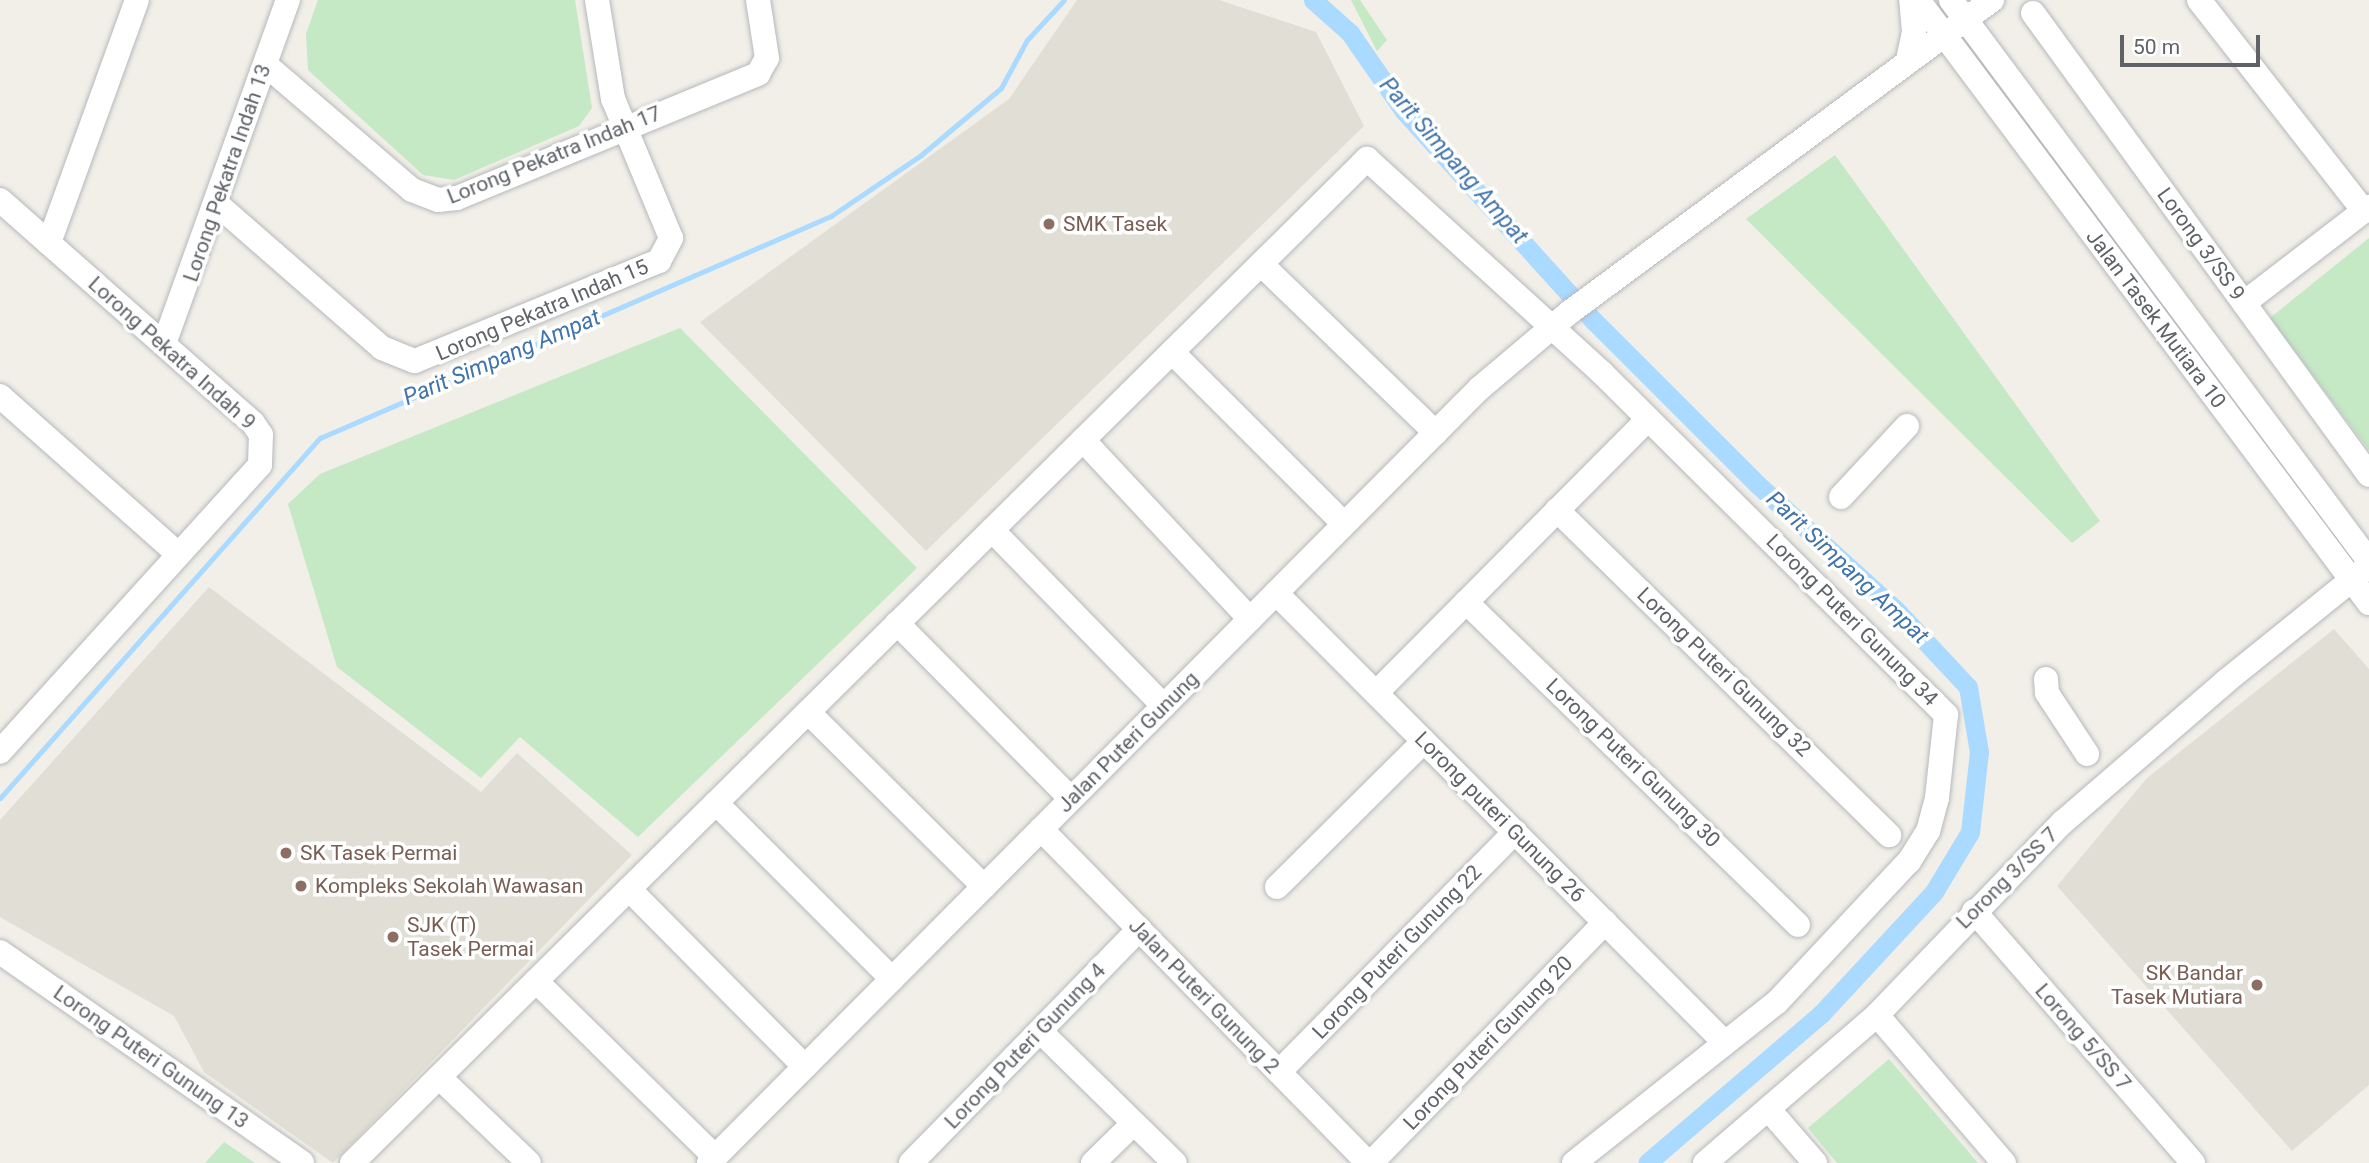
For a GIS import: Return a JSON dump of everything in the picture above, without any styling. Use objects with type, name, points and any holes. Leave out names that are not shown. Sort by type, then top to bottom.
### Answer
[{"type":"street","points":[[49,243],[137,0]]},
{"type":"street","name":"Lorong Pekatra Indah 13","points":[[164,344],[217,204],[288,0]]},
{"type":"street","points":[[597,0],[613,99],[623,127]]},
{"type":"street","name":"Lorong Pekatra Indah 17","points":[[266,65],[412,190],[438,200],[457,198],[623,127],[758,74],[767,58],[758,0]]},
{"type":"street","points":[[1911,0],[1914,32],[1908,60],[1939,59],[1973,72]]},
{"type":"street","name":"Jalan Tasek Mutiara 10","points":[[1918,0],[2363,569]]},
{"type":"street","name":"Jalan Puteri Gunung","points":[[712,1160],[1436,433],[1569,313],[1944,33],[1958,9],[1992,0]]},
{"type":"street","points":[[1994,54],[1993,21],[2002,0]]},
{"type":"street","points":[[2199,0],[2367,209],[2244,303]]},
{"type":"street","name":"Jalan Tasek Mutiara 10","points":[[1958,9],[1994,54],[2363,569],[2369,603]]},
{"type":"street","name":"Lorong 3/SS 9","points":[[2033,13],[2369,475]]},
{"type":"street","name":"Lorong Pekatra Indah 15","points":[[217,204],[382,348],[415,361],[659,261],[671,238],[623,127]]},
{"type":"street","name":"Lorong Puteri Gunung 34","points":[[1261,264],[1367,159],[1569,313],[1648,419],[1946,715],[1937,798],[1928,831],[1909,861],[1807,973],[1724,1042]]},
{"type":"street","name":"Lorong Pekatra Indah 9","points":[[0,200],[253,423],[261,435],[260,465],[0,752]]},
{"type":"street","points":[[352,1163],[1261,264],[1436,433]]},
{"type":"street","points":[[1172,352],[1344,524]]},
{"type":"street","points":[[0,396],[178,554]]},
{"type":"street","points":[[1376,693],[1648,419]]},
{"type":"street","points":[[1841,497],[1907,425]]},
{"type":"street","points":[[1083,440],[1250,619]]},
{"type":"street","name":"Lorong Puteri Gunung 32","points":[[1557,510],[1889,835]]},
{"type":"street","points":[[992,530],[1164,706]]},
{"type":"street","name":"Lorong 3/SS 7","points":[[1705,1163],[1770,1111],[1877,1015],[1974,911],[2131,761],[2363,569]]},
{"type":"street","name":"Lorong puteri Gunung 26","points":[[1276,593],[1724,1042]]},
{"type":"street","name":"Lorong Puteri Gunung 30","points":[[1466,602],[1798,925]]},
{"type":"street","points":[[898,623],[1071,799]]},
{"type":"street","points":[[2046,679],[2048,693],[2087,754]]},
{"type":"street","points":[[808,712],[984,887]]},
{"type":"street","points":[[1277,887],[1424,741]]},
{"type":"street","points":[[716,803],[892,979]]},
{"type":"street","name":"Jalan Puteri Gunung 2","points":[[1041,829],[1370,1163]]},
{"type":"street","name":"Lorong Puteri Gunung 22","points":[[1279,1072],[1515,832]]},
{"type":"street","points":[[629,889],[805,1066]]},
{"type":"street","name":"Lorong 5/SS 7","points":[[1974,911],[2193,1163]]},
{"type":"street","name":"Lorong Puteri Gunung 20","points":[[1370,1163],[1605,922]]},
{"type":"street","name":"Lorong Puteri Gunung 4","points":[[911,1163],[1139,929]]},
{"type":"street","name":"Lorong Puteri Gunung 13","points":[[0,952],[302,1163]]},
{"type":"street","points":[[536,981],[712,1160]]},
{"type":"street","points":[[1877,1015],[2004,1163]]},
{"type":"street","points":[[1041,1032],[1175,1163]]},
{"type":"street","points":[[1574,1163],[1724,1042]]},
{"type":"street","points":[[439,1077],[528,1163]]},
{"type":"street","points":[[1770,1111],[1815,1163]]},
{"type":"street","points":[[1093,1163],[1134,1123]]},
{"type":"shaded area","name":"SMK Tasek","points":[[1077,0],[1219,0],[1316,32],[1364,126],[926,551],[700,322],[1009,99]]},
{"type":"shaded area","name":"Kompleks Sekolah Wawasan","points":[[209,587],[481,792],[517,753],[632,855],[333,1163],[204,1072],[174,1016],[0,917],[0,820]]},
{"type":"shaded area","name":"SK Bandar Tasek Mutiara","points":[[2334,629],[2369,669],[2369,1085],[2292,1151],[2057,886],[2147,778]]},
{"type":"green space","points":[[318,0],[575,0],[592,108],[579,126],[454,180],[423,175],[308,70],[306,34]]},
{"type":"green space","points":[[1351,0],[1360,0],[1387,40],[1377,51]]},
{"type":"green space","points":[[1835,155],[2100,521],[2072,543],[1746,219]]},
{"type":"green space","points":[[2369,238],[2369,450],[2270,318]]},
{"type":"green space","points":[[680,328],[917,568],[638,837],[520,737],[481,778],[337,667],[288,504],[320,474]]},
{"type":"green space","points":[[1889,1059],[1978,1163],[1837,1163],[1808,1128]]},
{"type":"green space","points":[[224,1142],[255,1163],[205,1163]]},
{"type":"waterway","name":"Parit Simpang Ampat","points":[[0,798],[320,438],[831,216],[921,155],[1001,88],[1027,40],[1064,0]]},
{"type":"waterway","name":"Parit Simpang Ampat","points":[[1313,0],[1350,33],[1404,111],[1594,321],[1757,484],[1895,609],[1968,687],[1979,752],[1970,832],[1934,892],[1822,1013],[1647,1163]]},
{"type":"place","name":"SMK Tasek","points":[[1049,224]]},
{"type":"place","name":"SK Tasek Permai","points":[[286,853]]},
{"type":"place","name":"Kompleks Sekolah Wawasan","points":[[301,886]]},
{"type":"place","name":"SJK (T) Tasek Permai","points":[[393,937]]},
{"type":"place","name":"SK Bandar Tasek Mutiara","points":[[2257,985]]}]
